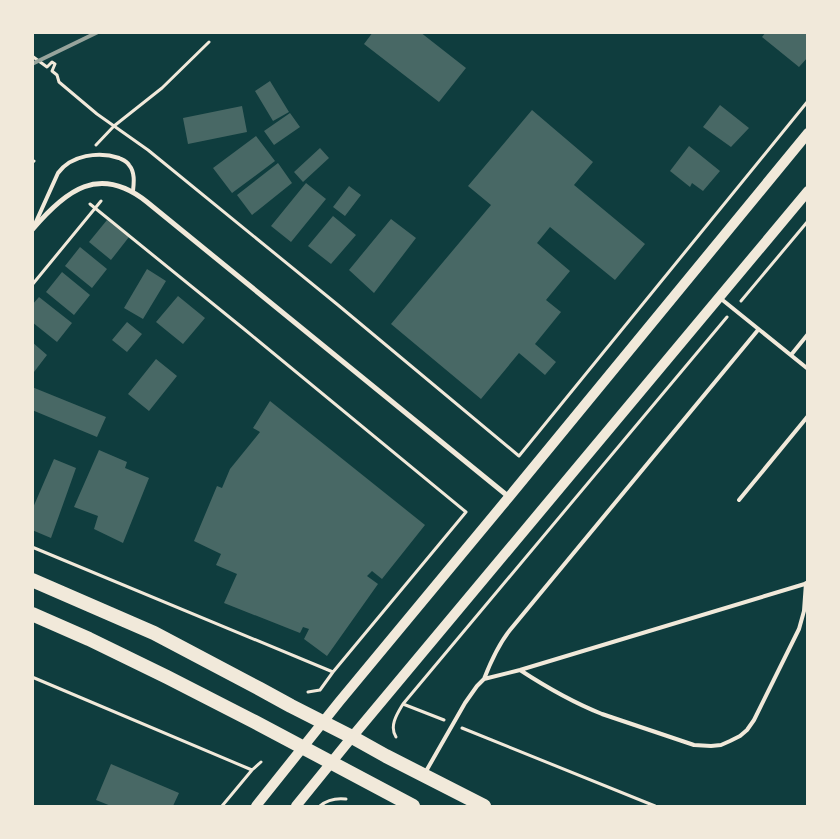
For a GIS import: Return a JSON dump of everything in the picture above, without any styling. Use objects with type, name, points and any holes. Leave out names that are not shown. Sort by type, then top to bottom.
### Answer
[{"type":"highway","points":[[32,580],[154,633],[484,806]]},
{"type":"highway","points":[[32,614],[89,639],[255,722],[413,806]]},
{"type":"main road","points":[[256,806],[322,722],[808,133]]},
{"type":"main road","points":[[296,806],[808,191]]},
{"type":"street","points":[[33,229],[68,194],[80,188],[94,184],[106,184],[116,185],[133,191],[509,497]]},
{"type":"lane","points":[[33,229],[54,181],[62,168],[73,161],[89,156],[109,155],[127,162],[133,172],[133,191]]},
{"type":"lane","points":[[720,297],[808,369]]},
{"type":"lane","points":[[424,775],[470,696],[484,679],[501,642],[758,330]]},
{"type":"lane","points":[[791,355],[808,334]]},
{"type":"lane","points":[[739,500],[808,416]]},
{"type":"lane","points":[[484,679],[520,670],[807,583],[803,618],[799,629],[759,712],[747,730],[740,736],[721,744],[710,746],[694,745],[602,714],[548,688],[520,670]]},
{"type":"path","points":[[89,156],[95,146],[114,126],[162,88],[209,42]]},
{"type":"path","points":[[32,56],[47,67],[52,62],[55,64],[52,71],[57,75],[59,82],[97,114],[148,150],[519,456],[808,100]]},
{"type":"path","points":[[32,284],[102,201]]},
{"type":"path","points":[[90,204],[466,512],[320,690],[308,692]]},
{"type":"path","points":[[396,737],[392,730],[396,716],[403,704],[808,221]]},
{"type":"path","points":[[32,547],[333,672]]},
{"type":"path","points":[[32,677],[252,770]]},
{"type":"path","points":[[403,704],[655,806]]},
{"type":"path","points":[[222,806],[261,762]]},
{"type":"path","points":[[320,806],[331,800],[346,799]]},
{"type":"building","points":[[373,32],[420,32],[466,68],[439,102],[364,44]]},
{"type":"building","points":[[766,32],[808,32],[808,57],[799,67],[762,37]]},
{"type":"building","points":[[270,81],[289,112],[273,121],[255,91]]},
{"type":"building","points":[[720,105],[749,128],[731,147],[703,127]]},
{"type":"building","points":[[242,106],[247,132],[188,144],[183,118]]},
{"type":"building","points":[[532,110],[593,162],[574,185],[645,244],[615,280],[550,227],[537,243],[570,271],[546,300],[561,312],[535,344],[556,362],[545,375],[519,353],[481,399],[391,324],[491,205],[468,186]]},
{"type":"building","points":[[290,113],[300,127],[274,145],[264,131]]},
{"type":"building","points":[[256,136],[275,161],[232,193],[213,168]]},
{"type":"building","points":[[689,146],[720,171],[703,191],[692,183],[690,187],[670,171]]},
{"type":"building","points":[[320,148],[329,158],[303,182],[294,172]]},
{"type":"building","points":[[278,163],[292,183],[252,215],[237,195]]},
{"type":"building","points":[[306,183],[326,199],[291,242],[271,226]]},
{"type":"building","points":[[349,186],[361,195],[345,216],[333,207]]},
{"type":"building","points":[[333,216],[356,235],[331,264],[308,246]]},
{"type":"building","points":[[391,219],[416,238],[374,293],[349,270]]},
{"type":"building","points":[[107,220],[129,237],[111,260],[89,242]]},
{"type":"building","points":[[80,247],[107,269],[92,288],[65,266]]},
{"type":"building","points":[[147,269],[166,281],[143,319],[124,308]]},
{"type":"building","points":[[62,272],[90,295],[74,315],[46,292]]},
{"type":"building","points":[[178,296],[205,318],[183,344],[156,322]]},
{"type":"building","points":[[39,297],[72,323],[57,342],[32,322],[32,305]]},
{"type":"building","points":[[127,322],[142,334],[127,352],[112,340]]},
{"type":"building","points":[[32,342],[47,355],[34,372],[32,371]]},
{"type":"building","points":[[156,359],[177,376],[149,411],[128,394]]},
{"type":"building","points":[[32,387],[106,417],[97,437],[32,410]]},
{"type":"building","points":[[270,401],[425,525],[382,579],[372,571],[367,576],[378,584],[327,656],[304,639],[309,629],[303,627],[300,633],[224,603],[237,574],[216,565],[221,554],[194,541],[217,486],[222,488],[230,469],[260,432],[253,428]]},
{"type":"building","points":[[99,450],[127,462],[125,468],[149,478],[123,543],[94,529],[98,516],[74,507]]},
{"type":"building","points":[[54,459],[76,468],[51,538],[32,530],[32,510]]},
{"type":"building","points":[[111,764],[179,793],[173,806],[111,806],[96,800]]},
{"type":"railway","points":[[32,64],[98,32]]}]
